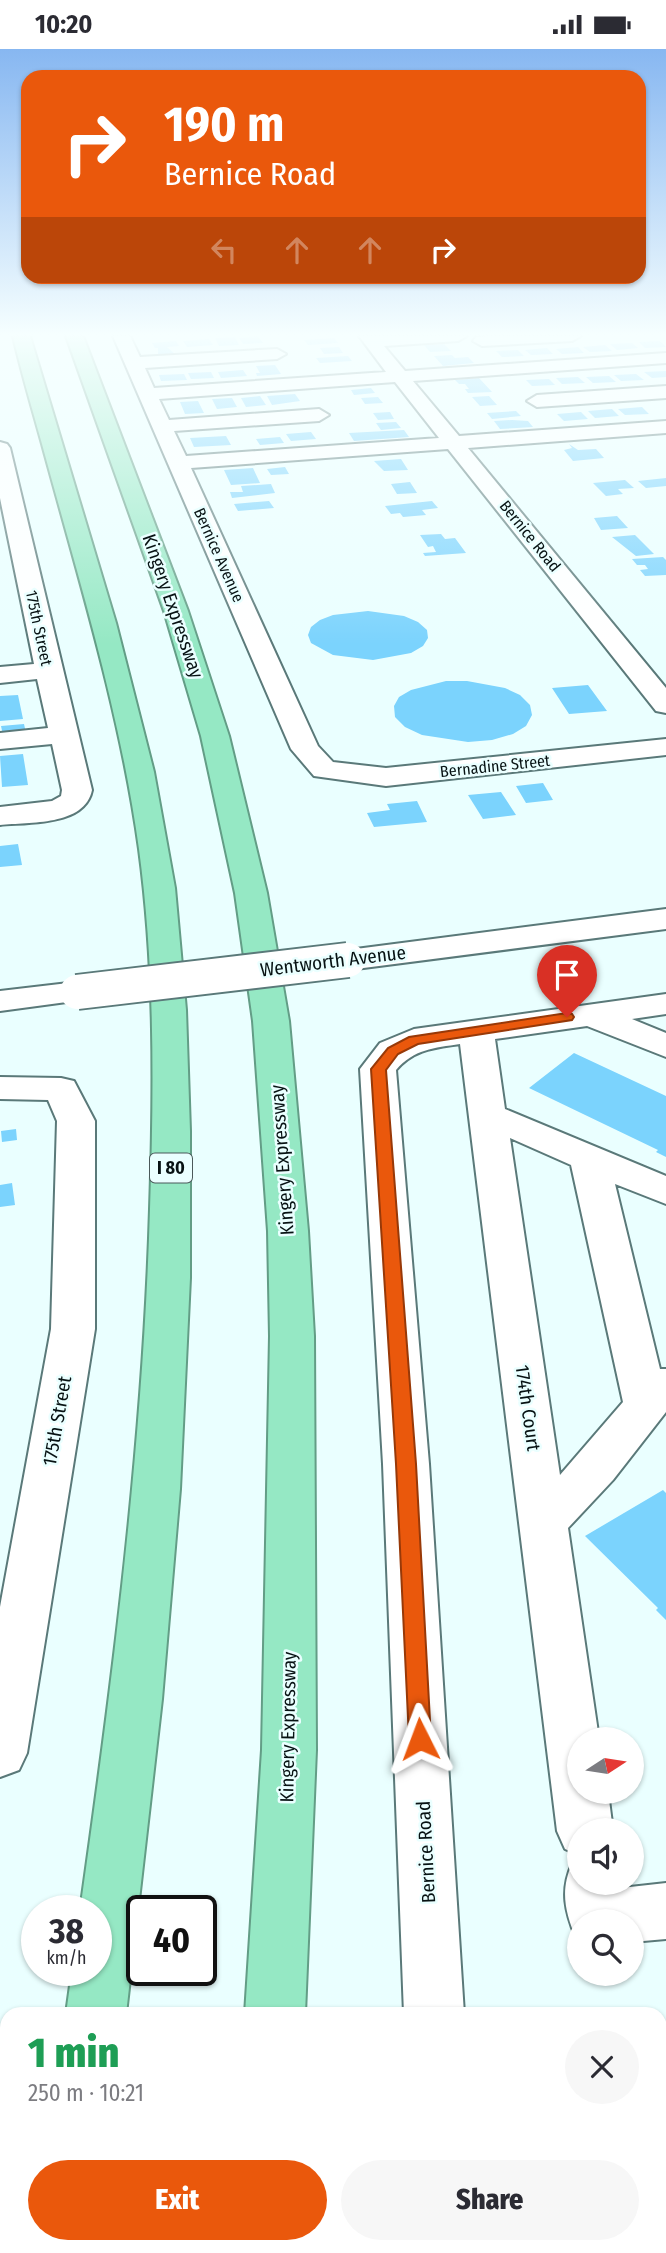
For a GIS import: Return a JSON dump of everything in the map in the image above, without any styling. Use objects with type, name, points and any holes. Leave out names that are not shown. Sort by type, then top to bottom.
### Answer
[{"type":"highway","name":"I 80","points":[[51,439],[138,755],[154,850],[164,939],[170,1032],[171,1232],[165,1391],[136,1704],[97,2007]]},
{"type":"highway","name":"Kingery Expressway","points":[[112,439],[176,611],[215,736],[251,893],[271,1021],[288,1231],[292,1336],[289,1749],[275,2007]]},
{"type":"street","name":"Bernice Avenue","points":[[167,439],[305,749],[324,770]]},
{"type":"street","points":[[335,439],[343,451]]},
{"type":"street","name":"Bernice Road","points":[[451,439],[666,705]]},
{"type":"street","points":[[177,463],[507,439]]},
{"type":"street","name":"175th Street","points":[[0,448],[12,564],[48,670],[77,790],[75,800],[70,805],[47,811],[0,816]]},
{"type":"street","points":[[0,675],[48,670]]},
{"type":"street","points":[[0,741],[64,735]]},
{"type":"street","name":"Bernadine Street","points":[[324,770],[386,777],[666,747]]},
{"type":"street","name":"Wentworth Avenue","points":[[0,1002],[666,919]]},
{"type":"street","name":"Bernice Road","points":[[434,2007],[406,1464],[378,1069],[393,1051],[414,1040],[666,1004]]},
{"type":"street","points":[[589,1014],[666,1046]]},
{"type":"street","name":"174th Court","points":[[476,1030],[572,1727]]},
{"type":"street","name":"175th Street","points":[[0,1088],[61,1089],[76,1121],[73,1329],[0,1753]]},
{"type":"street","points":[[488,1115],[666,1191]]},
{"type":"street","points":[[544,1522],[597,1467],[656,1393],[589,1158]]},
{"type":"street","points":[[594,1900],[666,1911]]},
{"type":"building","points":[[190,439],[228,439],[231,445],[194,447]]},
{"type":"building","points":[[256,439],[281,439],[284,443],[260,445]]},
{"type":"building","points":[[353,439],[384,439],[354,441]]},
{"type":"building","points":[[569,444],[578,450],[596,449],[604,458],[573,461],[564,450],[572,448]]},
{"type":"building","points":[[401,459],[408,470],[384,471],[374,461]]},
{"type":"building","points":[[285,467],[289,474],[271,475],[267,469]]},
{"type":"building","points":[[253,468],[260,483],[231,485],[224,470]]},
{"type":"building","points":[[666,478],[666,486],[646,488],[638,481]]},
{"type":"building","points":[[625,480],[634,488],[618,489],[623,494],[606,496],[593,483]]},
{"type":"building","points":[[410,482],[417,493],[397,494],[391,484]]},
{"type":"building","points":[[271,484],[275,493],[232,498],[230,492],[243,492],[241,486]]},
{"type":"building","points":[[269,501],[274,508],[238,511],[234,504]]},
{"type":"building","points":[[432,501],[438,508],[422,510],[426,515],[403,517],[400,513],[391,514],[385,506]]},
{"type":"building","points":[[617,516],[628,528],[601,530],[594,518]]},
{"type":"building","points":[[441,534],[445,539],[455,538],[466,553],[425,556],[423,553],[436,552],[433,546],[428,547],[420,535]]},
{"type":"building","points":[[635,535],[654,554],[636,556],[612,537]]},
{"type":"building","points":[[663,557],[666,560],[666,575],[645,576],[640,570],[648,569],[645,565],[637,565],[632,559]]},
{"type":"building","points":[[368,611],[404,616],[418,622],[427,630],[428,638],[423,646],[411,653],[373,660],[333,655],[311,643],[308,635],[311,627],[320,620],[333,615]]},
{"type":"building","points":[[446,681],[467,681],[505,688],[520,695],[530,705],[532,715],[526,726],[513,734],[492,740],[468,742],[422,735],[405,727],[395,717],[394,706],[399,697],[411,690]]},
{"type":"building","points":[[588,685],[607,711],[569,714],[552,688]]},
{"type":"building","points":[[18,695],[23,719],[0,721],[0,696]]},
{"type":"building","points":[[24,724],[26,733],[3,735],[1,726]]},
{"type":"building","points":[[23,754],[28,785],[2,787],[0,756]]},
{"type":"building","points":[[543,783],[553,800],[526,803],[516,786]]},
{"type":"building","points":[[501,792],[516,815],[483,819],[468,795]]},
{"type":"building","points":[[417,801],[427,822],[374,827],[367,813],[390,810],[387,804]]},
{"type":"building","points":[[18,844],[22,865],[0,867],[0,846]]},
{"type":"building","points":[[574,1053],[666,1096],[666,1157],[656,1152],[658,1150],[529,1088]]},
{"type":"building","points":[[16,1129],[17,1140],[2,1142],[1,1131]]},
{"type":"building","points":[[12,1183],[15,1205],[0,1207],[0,1185]]},
{"type":"building","points":[[663,1490],[666,1493],[666,1620],[656,1610],[658,1608],[585,1536]]},
{"type":"route","points":[[420,1739],[406,1464],[378,1069],[393,1051],[414,1040],[567,1017]]}]
